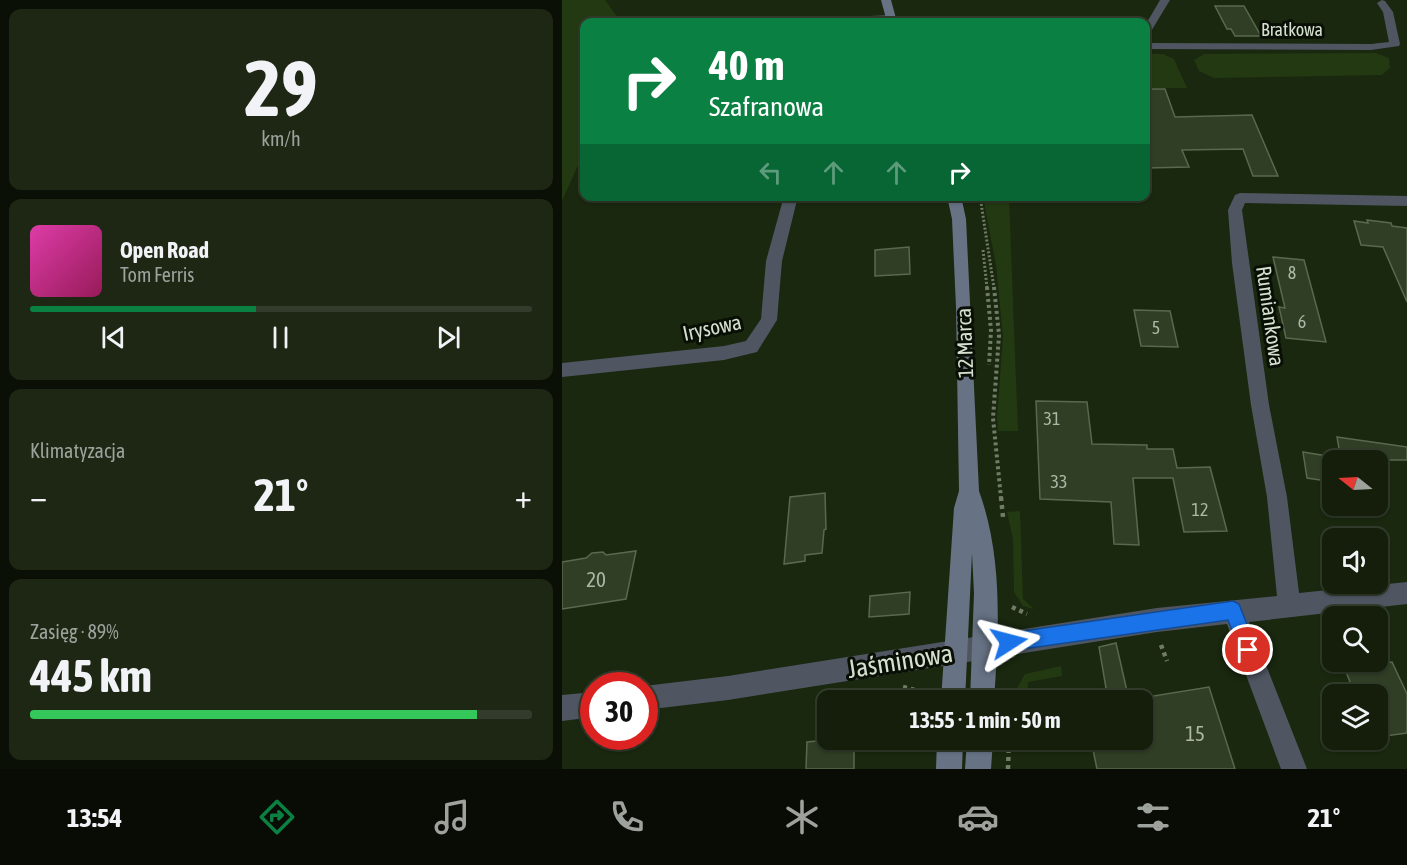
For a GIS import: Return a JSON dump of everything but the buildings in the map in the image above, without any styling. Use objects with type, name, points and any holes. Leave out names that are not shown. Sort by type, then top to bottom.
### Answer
[{"type":"street","points":[[886,0],[890,18]]},
{"type":"street","points":[[1150,24],[1165,0]]},
{"type":"street","name":"Bratkowa","points":[[1150,46],[1371,47],[1395,44],[1388,12],[1382,3]]},
{"type":"street","name":"Rumiankowa","points":[[1290,605],[1277,497],[1260,405],[1240,263],[1235,210],[1240,198],[1406,201]]},
{"type":"street","name":"Irysowa","points":[[562,370],[724,353],[751,347],[769,320],[774,261],[790,201]]},
{"type":"street","name":"12 Marca","points":[[954,690],[964,508],[969,491],[964,307],[959,219],[955,201]]},
{"type":"street","name":"12 Marca","points":[[969,491],[976,506],[984,544],[982,690]]},
{"type":"street","name":"Jaśminowa","points":[[658,696],[728,688],[1009,642],[1233,610],[1406,593]]},
{"type":"street","points":[[1233,610],[1294,769]]},
{"type":"street","points":[[562,708],[580,706]]},
{"type":"street","points":[[949,769],[950,750]]},
{"type":"street","points":[[978,769],[979,750]]},
{"type":"path","points":[[981,201],[992,263],[999,335],[993,418],[1004,521]]},
{"type":"path","points":[[1008,605],[1009,642]]},
{"type":"path","points":[[1161,643],[1167,661]]},
{"type":"path","points":[[896,688],[915,690]]},
{"type":"path","points":[[1008,769],[1009,750]]},
{"type":"green space","points":[[562,0],[605,0],[618,18],[580,18],[580,161],[562,201]]},
{"type":"green space","points":[[1376,53],[1389,58],[1390,68],[1382,75],[1214,78],[1199,71],[1194,60],[1204,54]]},
{"type":"green space","points":[[1163,54],[1174,59],[1187,88],[1150,88],[1150,55]]},
{"type":"green space","points":[[984,201],[1009,201],[1018,431],[998,431],[1003,337],[996,265]]},
{"type":"green space","points":[[1020,511],[1023,599],[1034,609],[1023,606],[1014,592],[1013,539],[1007,512]]},
{"type":"green space","points":[[1061,666],[1062,676],[1028,682],[1028,690],[1017,690],[1025,674]]},
{"type":"route","points":[[1009,642],[1233,610],[1248,650]]}]
